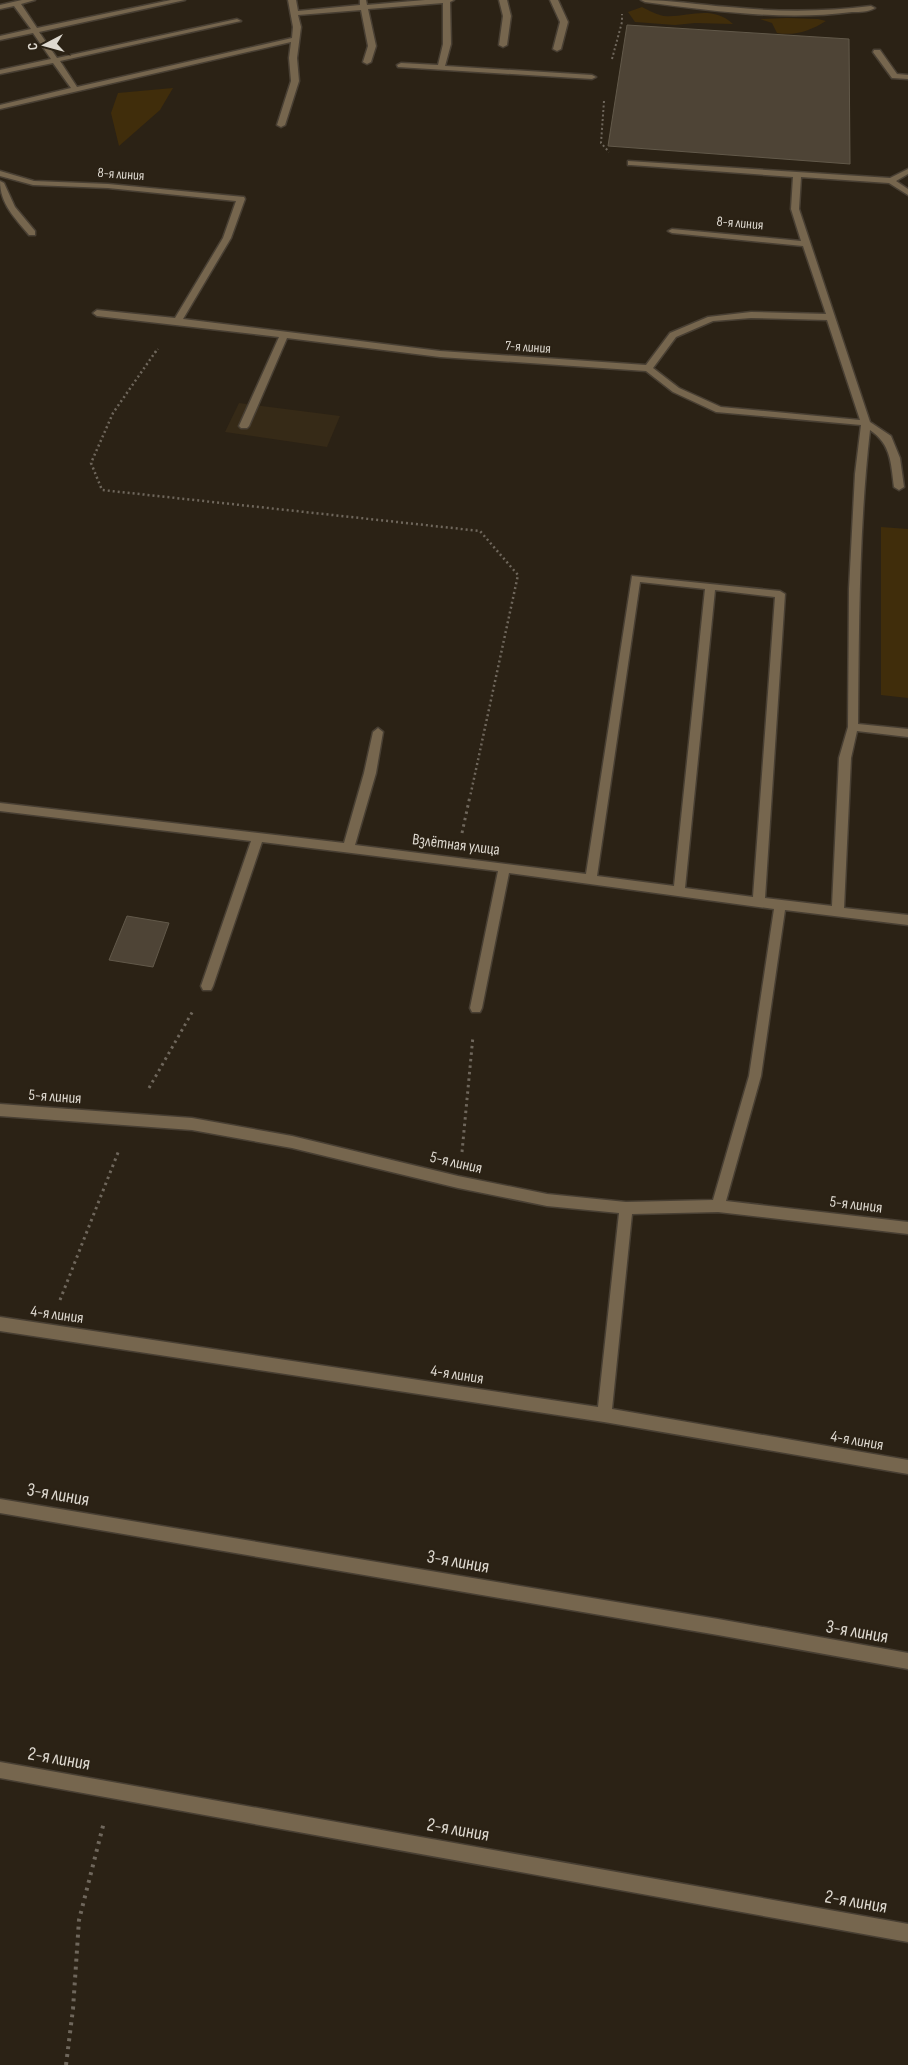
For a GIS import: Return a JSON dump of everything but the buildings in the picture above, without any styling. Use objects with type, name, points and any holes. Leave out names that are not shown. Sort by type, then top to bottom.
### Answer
[{"type":"street","points":[[0,7],[31,0]]},
{"type":"street","points":[[0,38],[181,0]]},
{"type":"street","points":[[281,124],[296,81],[293,58],[297,27],[292,0]]},
{"type":"street","points":[[441,67],[447,44],[446,0]]},
{"type":"street","points":[[294,13],[364,4],[450,0]]},
{"type":"street","points":[[503,0],[507,16],[503,45]]},
{"type":"street","points":[[554,0],[564,22],[557,49]]},
{"type":"street","points":[[645,0],[725,9],[839,14],[871,8]]},
{"type":"street","points":[[16,3],[75,89]]},
{"type":"street","points":[[364,4],[372,46],[367,62]]},
{"type":"street","points":[[0,72],[237,20]]},
{"type":"street","points":[[0,106],[295,39]]},
{"type":"street","points":[[877,52],[895,76],[908,77]]},
{"type":"street","points":[[401,66],[592,77]]},
{"type":"street","points":[[631,163],[890,181],[908,193]]},
{"type":"street","points":[[890,181],[908,171]]},
{"type":"street","name":"8-я линия","points":[[0,172],[32,183],[108,186],[241,199],[227,238],[177,322]]},
{"type":"street","points":[[797,176],[795,210],[866,423],[860,474],[854,589],[853,727],[845,758],[838,911]]},
{"type":"street","points":[[0,183],[11,208],[32,233]]},
{"type":"street","name":"8-я линия","points":[[672,231],[806,244]]},
{"type":"street","name":"7-я линия","points":[[97,313],[440,354],[648,368]]},
{"type":"street","points":[[831,317],[751,315],[711,318],[674,335],[648,368],[676,390],[719,410],[866,423],[886,436],[895,458],[899,487]]},
{"type":"street","points":[[244,426],[284,335]]},
{"type":"street","points":[[591,880],[636,578],[780,594],[759,902]]},
{"type":"street","points":[[679,891],[710,587]]},
{"type":"street","points":[[853,727],[908,733]]},
{"type":"street","points":[[348,849],[370,772],[378,732]]},
{"type":"street","name":"Взлётная улица","points":[[0,807],[456,861],[780,905],[908,920]]},
{"type":"street","points":[[207,986],[258,838]]},
{"type":"street","points":[[476,1008],[504,868]]},
{"type":"street","points":[[718,1206],[755,1076],[780,905]]},
{"type":"street","name":"5-я линия","points":[[0,1110],[192,1124],[274,1139],[458,1182],[547,1200],[626,1208],[718,1206],[908,1228]]},
{"type":"street","points":[[604,1415],[626,1208]]},
{"type":"street","name":"4-я линия","points":[[0,1324],[604,1415],[908,1467]]},
{"type":"street","name":"3-я линия","points":[[0,1506],[718,1626],[908,1661]]},
{"type":"street","name":"2-я линия","points":[[0,1770],[908,1933]]},
{"type":"path","points":[[177,322],[113,413],[91,463],[102,490],[480,532],[518,575],[456,861]]},
{"type":"path","points":[[48,1331],[131,1120],[207,986]]},
{"type":"path","points":[[458,1182],[476,1008]]},
{"type":"path","points":[[66,2065],[73,2009],[79,1920],[112,1790]]},
{"type":"shaded area","points":[[642,7],[664,16],[708,13],[725,18],[733,24],[695,23],[675,25],[635,22],[628,12]]},
{"type":"shaded area","points":[[787,18],[826,21],[802,32],[784,34],[777,33],[772,23],[760,19]]},
{"type":"shaded area","points":[[173,88],[160,110],[119,146],[111,113],[118,93]]},
{"type":"shaded area","points":[[239,403],[340,416],[327,447],[225,432]]},
{"type":"shaded area","points":[[881,527],[908,529],[908,698],[881,695]]}]
